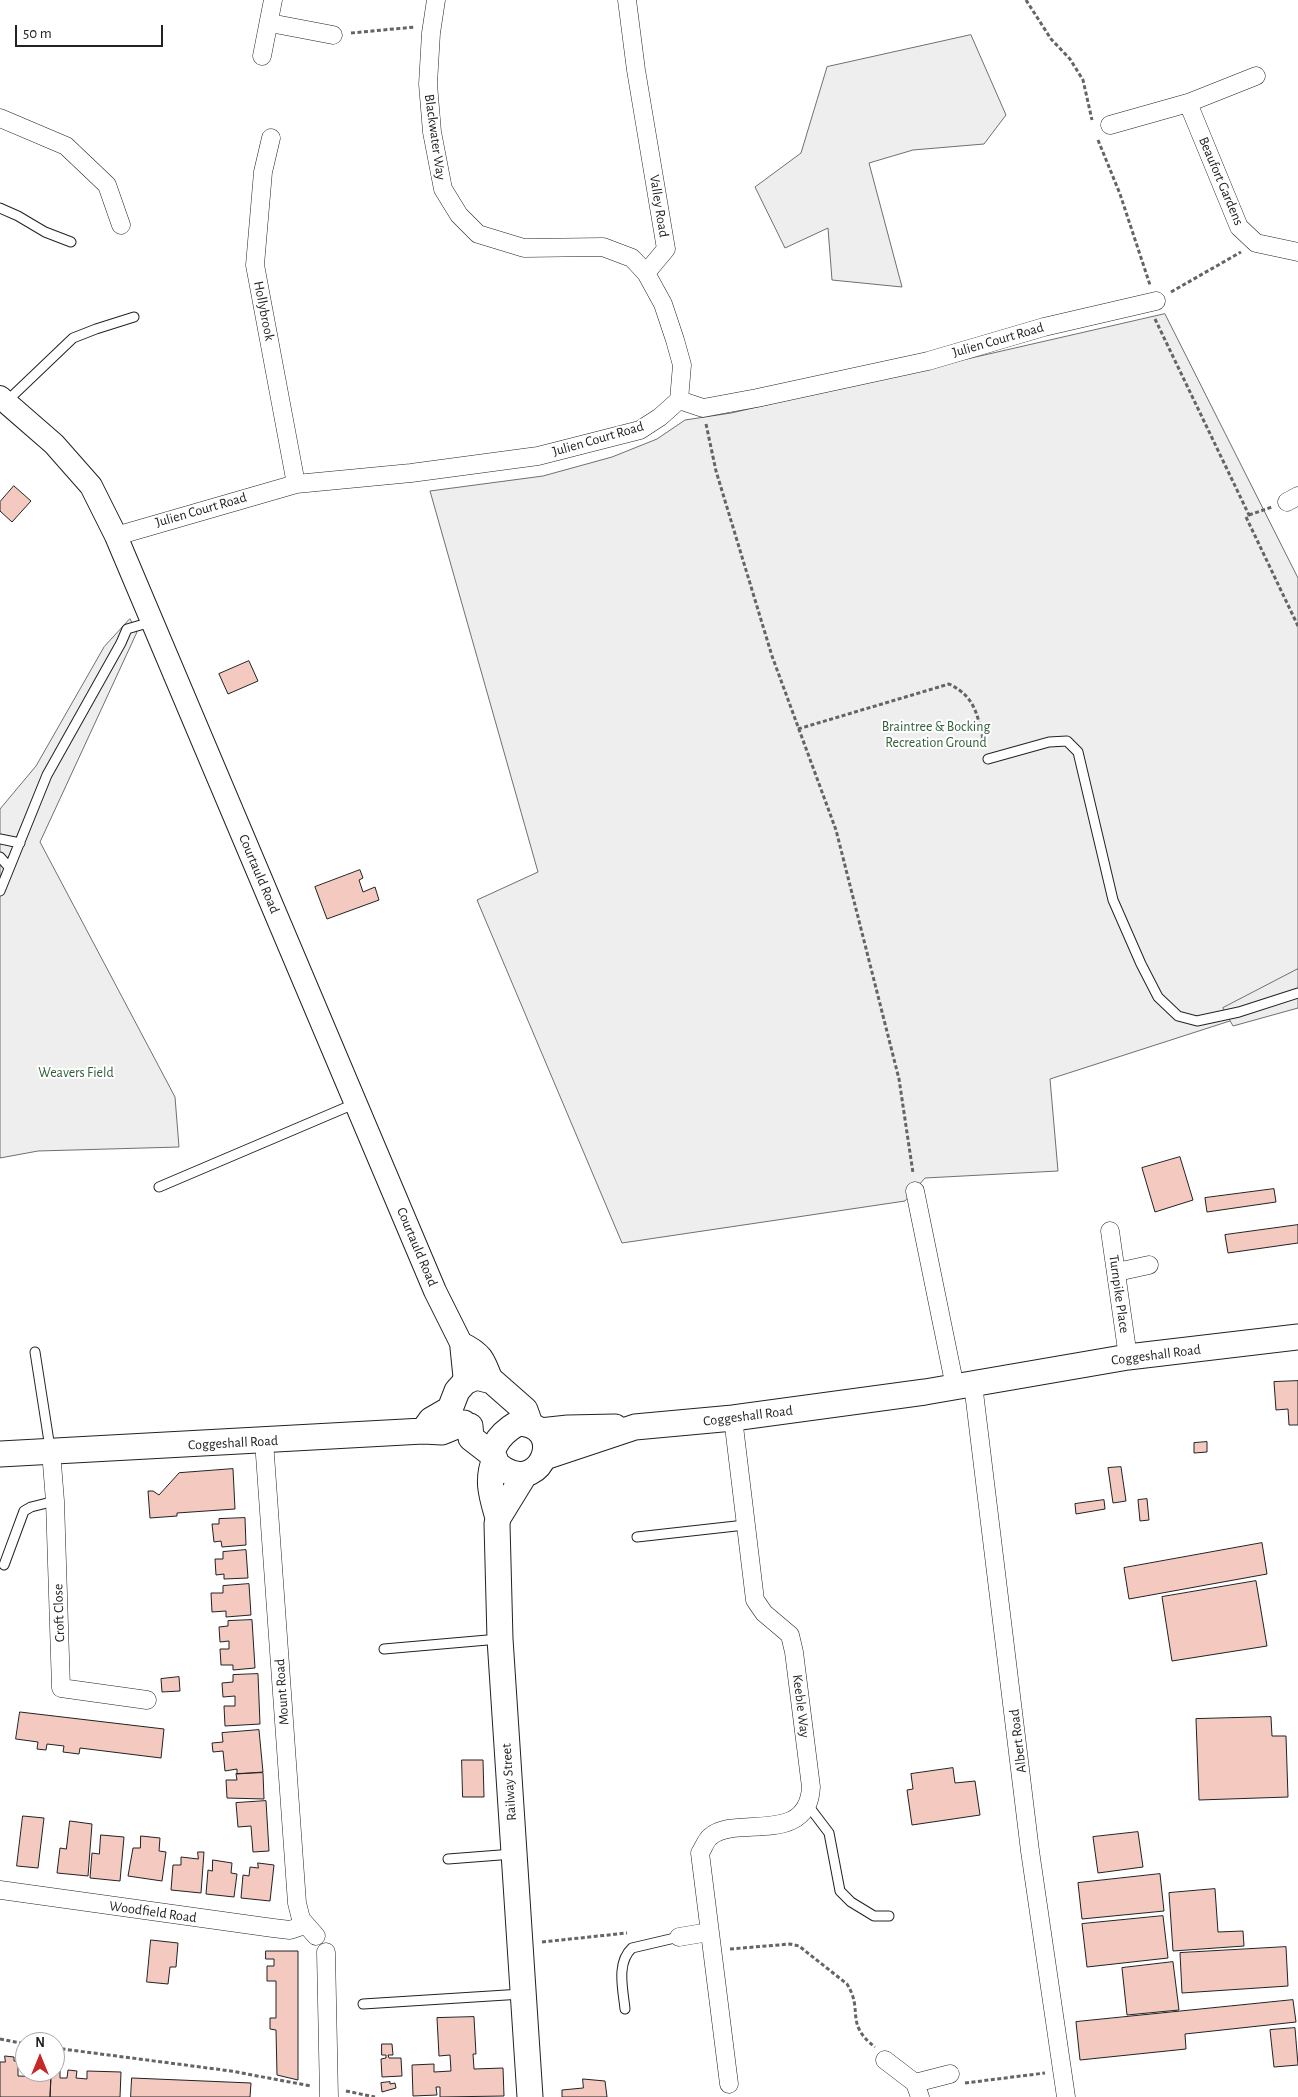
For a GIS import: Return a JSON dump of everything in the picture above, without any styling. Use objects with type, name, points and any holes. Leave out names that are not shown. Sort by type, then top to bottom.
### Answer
[{"type":"main road","name":"Coggeshall Road","points":[[525,1474],[537,1468],[544,1457],[635,1427],[733,1418],[964,1385],[1128,1357],[1298,1337]]},
{"type":"main road","points":[[525,1474],[512,1474],[500,1467],[494,1457],[471,1438],[463,1408],[476,1377],[497,1386],[525,1410],[546,1443],[544,1457]]},
{"type":"main road","points":[[463,1408],[486,1427],[500,1416],[504,1400],[497,1386]]},
{"type":"main road","name":"Coggeshall Road","points":[[0,1454],[424,1431],[442,1432],[463,1408]]},
{"type":"main road","points":[[494,1457],[494,1447],[504,1431],[518,1423],[535,1427],[635,1427]]},
{"type":"main road","name":"Railway Street","points":[[494,1457],[490,1471],[490,1488],[498,1518],[500,1639],[518,1944],[530,2097]]},
{"type":"main road","points":[[498,1518],[525,1474]]},
{"type":"street","points":[[262,56],[273,0]]},
{"type":"street","name":"Blackwater Way","points":[[436,0],[432,25],[428,84],[432,132],[443,189],[459,215],[478,234],[524,248],[603,247],[632,258],[646,273]]},
{"type":"street","name":"Valley Road","points":[[627,0],[636,70],[666,249],[646,273]]},
{"type":"street","points":[[270,23],[333,35]]},
{"type":"street","points":[[1102,127],[1188,103],[1256,76]]},
{"type":"street","name":"Beaufort Gardens","points":[[1188,103],[1239,227],[1256,243]]},
{"type":"street","points":[[0,118],[66,146],[108,185],[121,225]]},
{"type":"street","name":"Hollybrook","points":[[271,138],[264,172],[255,265],[296,484]]},
{"type":"street","points":[[1256,243],[1298,252]]},
{"type":"street","points":[[646,273],[663,304],[682,365],[679,400],[703,408]]},
{"type":"street","name":"Julien Court Road","points":[[703,408],[928,361],[1044,327],[1156,301]]},
{"type":"street","name":"Courtauld Road","points":[[3,400],[54,444],[91,486],[116,536],[435,1291],[461,1342],[463,1408]]},
{"type":"street","name":"Julien Court Road","points":[[116,536],[296,484],[411,473],[538,456],[640,430],[660,417],[679,400]]},
{"type":"street","points":[[915,1191],[964,1385]]},
{"type":"street","name":"Turnpike Place","points":[[1110,1231],[1128,1357]]},
{"type":"street","points":[[1117,1272],[1149,1266]]},
{"type":"street","points":[[461,1342],[476,1350],[497,1386]]},
{"type":"street","name":"Albert Road","points":[[964,1385],[1066,2097]]},
{"type":"street","name":"Keeble Way","points":[[733,1418],[755,1600],[764,1613],[790,1635],[794,1652],[811,1786],[806,1804]]},
{"type":"street","name":"Mount Road","points":[[264,1441],[297,1903],[298,1912],[310,1931]]},
{"type":"street","name":"Croft Close","points":[[51,1451],[55,1501],[61,1688],[147,1700]]},
{"type":"street","points":[[728,2084],[700,1854],[709,1837],[722,1830],[787,1823],[806,1804]]},
{"type":"street","name":"Woodfield Road","points":[[0,1890],[273,1928],[310,1931]]},
{"type":"street","points":[[678,1936],[709,1932]]},
{"type":"street","points":[[326,1952],[329,2093]]},
{"type":"street","points":[[885,2060],[918,2090],[950,2074]]},
{"type":"lane","points":[[0,208],[45,232],[70,242]]},
{"type":"lane","points":[[3,400],[73,338],[134,317]]},
{"type":"lane","points":[[0,891],[8,866],[20,843],[47,775],[127,629],[152,621]]},
{"type":"lane","points":[[988,759],[1049,742],[1067,741],[1078,752],[1112,900],[1158,997],[1178,1016],[1197,1021],[1239,1012],[1298,992]]},
{"type":"lane","points":[[0,839],[20,843]]},
{"type":"lane","points":[[0,857],[8,866]]},
{"type":"lane","points":[[159,1187],[357,1103]]},
{"type":"lane","points":[[35,1352],[51,1451]]},
{"type":"lane","points":[[4,1565],[24,1511],[31,1507],[55,1501]]},
{"type":"lane","points":[[637,1537],[745,1525]]},
{"type":"lane","points":[[384,1649],[500,1639]]},
{"type":"lane","points":[[806,1804],[829,1833],[840,1891],[851,1902],[874,1916],[889,1916]]},
{"type":"lane","points":[[448,1859],[513,1854]]},
{"type":"lane","points":[[625,2009],[622,1978],[623,1960],[627,1953],[632,1948],[678,1936]]},
{"type":"lane","points":[[363,2004],[522,1994]]},
{"type":"path","points":[[1026,0],[1051,39],[1070,58],[1083,80],[1102,127]]},
{"type":"path","points":[[333,35],[432,25]]},
{"type":"path","points":[[1097,138],[1120,194],[1156,301],[1155,320],[1249,515],[1246,517],[1298,626]]},
{"type":"path","points":[[1156,301],[1213,270],[1256,243]]},
{"type":"path","points":[[703,408],[716,471],[772,656],[836,830],[857,907],[899,1079],[915,1191]]},
{"type":"path","points":[[798,729],[949,684],[963,691],[972,702],[988,759]]},
{"type":"path","points":[[518,1944],[637,1932]]},
{"type":"path","points":[[712,1950],[790,1944],[799,1946],[847,1984],[852,1992],[857,2028],[861,2037],[877,2049],[885,2060]]},
{"type":"path","points":[[0,2039],[15,2042]]},
{"type":"path","points":[[65,2049],[221,2069],[329,2093],[375,2097]]},
{"type":"path","points":[[950,2074],[954,2084],[1063,2070]]},
{"type":"green space","points":[[971,35],[1006,115],[984,144],[913,150],[869,163],[902,287],[832,280],[828,228],[785,248],[755,187],[801,153],[827,67]]},
{"type":"green space","name":"Braintree & Bocking Recreation Ground","points":[[1165,314],[1298,578],[1298,999],[1050,1079],[1058,1171],[925,1178],[905,1201],[622,1243],[477,900],[538,872],[430,491],[543,476],[612,457],[657,439],[685,420],[731,413]]},
{"type":"green space","name":"Weavers Field","points":[[130,619],[137,632],[40,842],[175,1097],[179,1147],[38,1151],[0,1158],[0,809],[36,766],[104,647]]},
{"type":"shaded area","points":[[1298,969],[1298,1008],[1233,1026],[1223,1008]]},
{"type":"building","points":[[14,486],[31,501],[12,522],[0,511],[0,502]]},
{"type":"building","points":[[249,661],[258,681],[228,694],[219,674]]},
{"type":"building","points":[[360,870],[363,878],[359,880],[363,892],[375,887],[379,900],[327,919],[315,887]]},
{"type":"building","points":[[1180,1157],[1193,1200],[1155,1212],[1142,1168]]},
{"type":"building","points":[[1274,1189],[1276,1202],[1207,1212],[1205,1198]]},
{"type":"building","points":[[1298,1225],[1298,1243],[1228,1253],[1225,1235]]},
{"type":"building","points":[[1298,1381],[1298,1425],[1289,1425],[1288,1409],[1276,1410],[1274,1382]]},
{"type":"building","points":[[1207,1442],[1207,1452],[1194,1453],[1194,1443]]},
{"type":"building","points":[[1121,1467],[1126,1501],[1113,1503],[1108,1468]]},
{"type":"building","points":[[233,1469],[235,1509],[177,1513],[177,1516],[150,1518],[148,1491],[153,1491],[159,1495],[179,1473]]},
{"type":"building","points":[[1147,1499],[1149,1520],[1140,1521],[1138,1500]]},
{"type":"building","points":[[1104,1500],[1105,1509],[1076,1514],[1075,1504]]},
{"type":"building","points":[[245,1518],[246,1545],[222,1547],[221,1541],[214,1542],[212,1524],[219,1524],[219,1519]]},
{"type":"building","points":[[1262,1543],[1267,1574],[1129,1599],[1124,1568]]},
{"type":"building","points":[[246,1550],[248,1578],[224,1579],[224,1574],[216,1575],[215,1559],[223,1559],[223,1552]]},
{"type":"building","points":[[1256,1581],[1267,1646],[1172,1661],[1162,1597]]},
{"type":"building","points":[[249,1584],[251,1615],[226,1617],[226,1611],[212,1612],[211,1593],[223,1593],[223,1586]]},
{"type":"building","points":[[252,1620],[255,1668],[233,1670],[233,1665],[221,1665],[220,1649],[229,1649],[229,1641],[220,1642],[219,1627],[228,1626],[228,1621]]},
{"type":"building","points":[[258,1674],[260,1724],[225,1726],[224,1706],[235,1706],[235,1696],[223,1697],[222,1683],[233,1682],[233,1675]]},
{"type":"building","points":[[179,1677],[180,1691],[162,1692],[161,1679]]},
{"type":"building","points":[[20,1712],[164,1729],[161,1758],[80,1748],[79,1754],[63,1752],[64,1746],[47,1744],[46,1750],[37,1749],[38,1742],[16,1739]]},
{"type":"building","points":[[1271,1717],[1272,1736],[1286,1736],[1288,1797],[1199,1800],[1196,1719]]},
{"type":"building","points":[[259,1730],[263,1772],[237,1774],[237,1769],[225,1771],[223,1751],[213,1752],[212,1743],[223,1742],[222,1733]]},
{"type":"building","points":[[462,1760],[483,1760],[484,1797],[463,1797]]},
{"type":"building","points":[[953,1768],[955,1783],[975,1781],[980,1815],[912,1825],[907,1790],[913,1789],[911,1774]]},
{"type":"building","points":[[263,1773],[264,1799],[227,1798],[226,1780],[237,1780],[236,1774]]},
{"type":"building","points":[[266,1801],[269,1851],[253,1852],[251,1826],[238,1827],[236,1803]]},
{"type":"building","points":[[23,1816],[44,1818],[38,1868],[17,1866]]},
{"type":"building","points":[[70,1821],[92,1824],[88,1876],[57,1873],[60,1848],[66,1849]]},
{"type":"building","points":[[1138,1832],[1143,1867],[1098,1873],[1093,1837]]},
{"type":"building","points":[[101,1835],[124,1837],[120,1881],[90,1878],[92,1853],[99,1854]]},
{"type":"building","points":[[141,1836],[160,1838],[159,1851],[166,1852],[162,1881],[128,1876],[133,1848],[140,1848]]},
{"type":"building","points":[[198,1852],[204,1852],[201,1893],[171,1890],[173,1865],[181,1865],[181,1857],[198,1859]]},
{"type":"building","points":[[213,1860],[232,1863],[231,1873],[237,1874],[234,1897],[206,1894],[208,1870],[212,1871]]},
{"type":"building","points":[[258,1863],[274,1865],[270,1901],[241,1898],[243,1875],[249,1876],[250,1867],[258,1868]]},
{"type":"building","points":[[1160,1874],[1164,1911],[1082,1919],[1078,1883]]},
{"type":"building","points":[[1215,1889],[1218,1932],[1243,1931],[1244,1946],[1173,1951],[1169,1893]]},
{"type":"building","points":[[1163,1916],[1168,1958],[1087,1967],[1082,1924]]},
{"type":"building","points":[[151,1940],[178,1943],[176,1967],[170,1967],[168,1984],[147,1982]]},
{"type":"building","points":[[1286,1947],[1288,1986],[1182,1993],[1180,1953]]},
{"type":"building","points":[[266,1951],[298,1951],[298,2080],[277,2075],[276,2030],[270,2029],[270,2018],[276,2018],[276,1981],[267,1981],[267,1966],[274,1966],[274,1959],[266,1959]]},
{"type":"building","points":[[1173,1962],[1179,2010],[1127,2015],[1122,1968]]},
{"type":"building","points":[[1293,2000],[1296,2022],[1185,2034],[1186,2049],[1080,2060],[1076,2022]]},
{"type":"building","points":[[474,2017],[476,2054],[473,2054],[474,2069],[503,2068],[504,2096],[440,2097],[440,2087],[436,2087],[437,2095],[413,2096],[412,2065],[434,2064],[434,2072],[451,2071],[450,2055],[439,2056],[437,2018]]},
{"type":"building","points":[[1295,2028],[1298,2065],[1274,2067],[1270,2030]]},
{"type":"building","points":[[382,2044],[392,2044],[393,2055],[388,2055],[389,2058],[401,2058],[402,2076],[382,2077],[381,2059],[386,2058],[386,2055],[382,2055]]},
{"type":"building","points":[[5,2056],[14,2057],[15,2082],[51,2082],[50,2097],[0,2097],[0,2062],[5,2062]]},
{"type":"building","points":[[68,2070],[77,2071],[76,2078],[87,2079],[87,2071],[121,2072],[120,2097],[50,2097],[51,2082],[65,2082]]},
{"type":"building","points":[[132,2078],[251,2083],[250,2097],[131,2097]]},
{"type":"building","points":[[583,2079],[605,2081],[607,2097],[562,2097],[562,2090],[583,2088]]},
{"type":"building","points":[[390,2082],[390,2084],[395,2083],[396,2088],[382,2092],[381,2083]]}]
